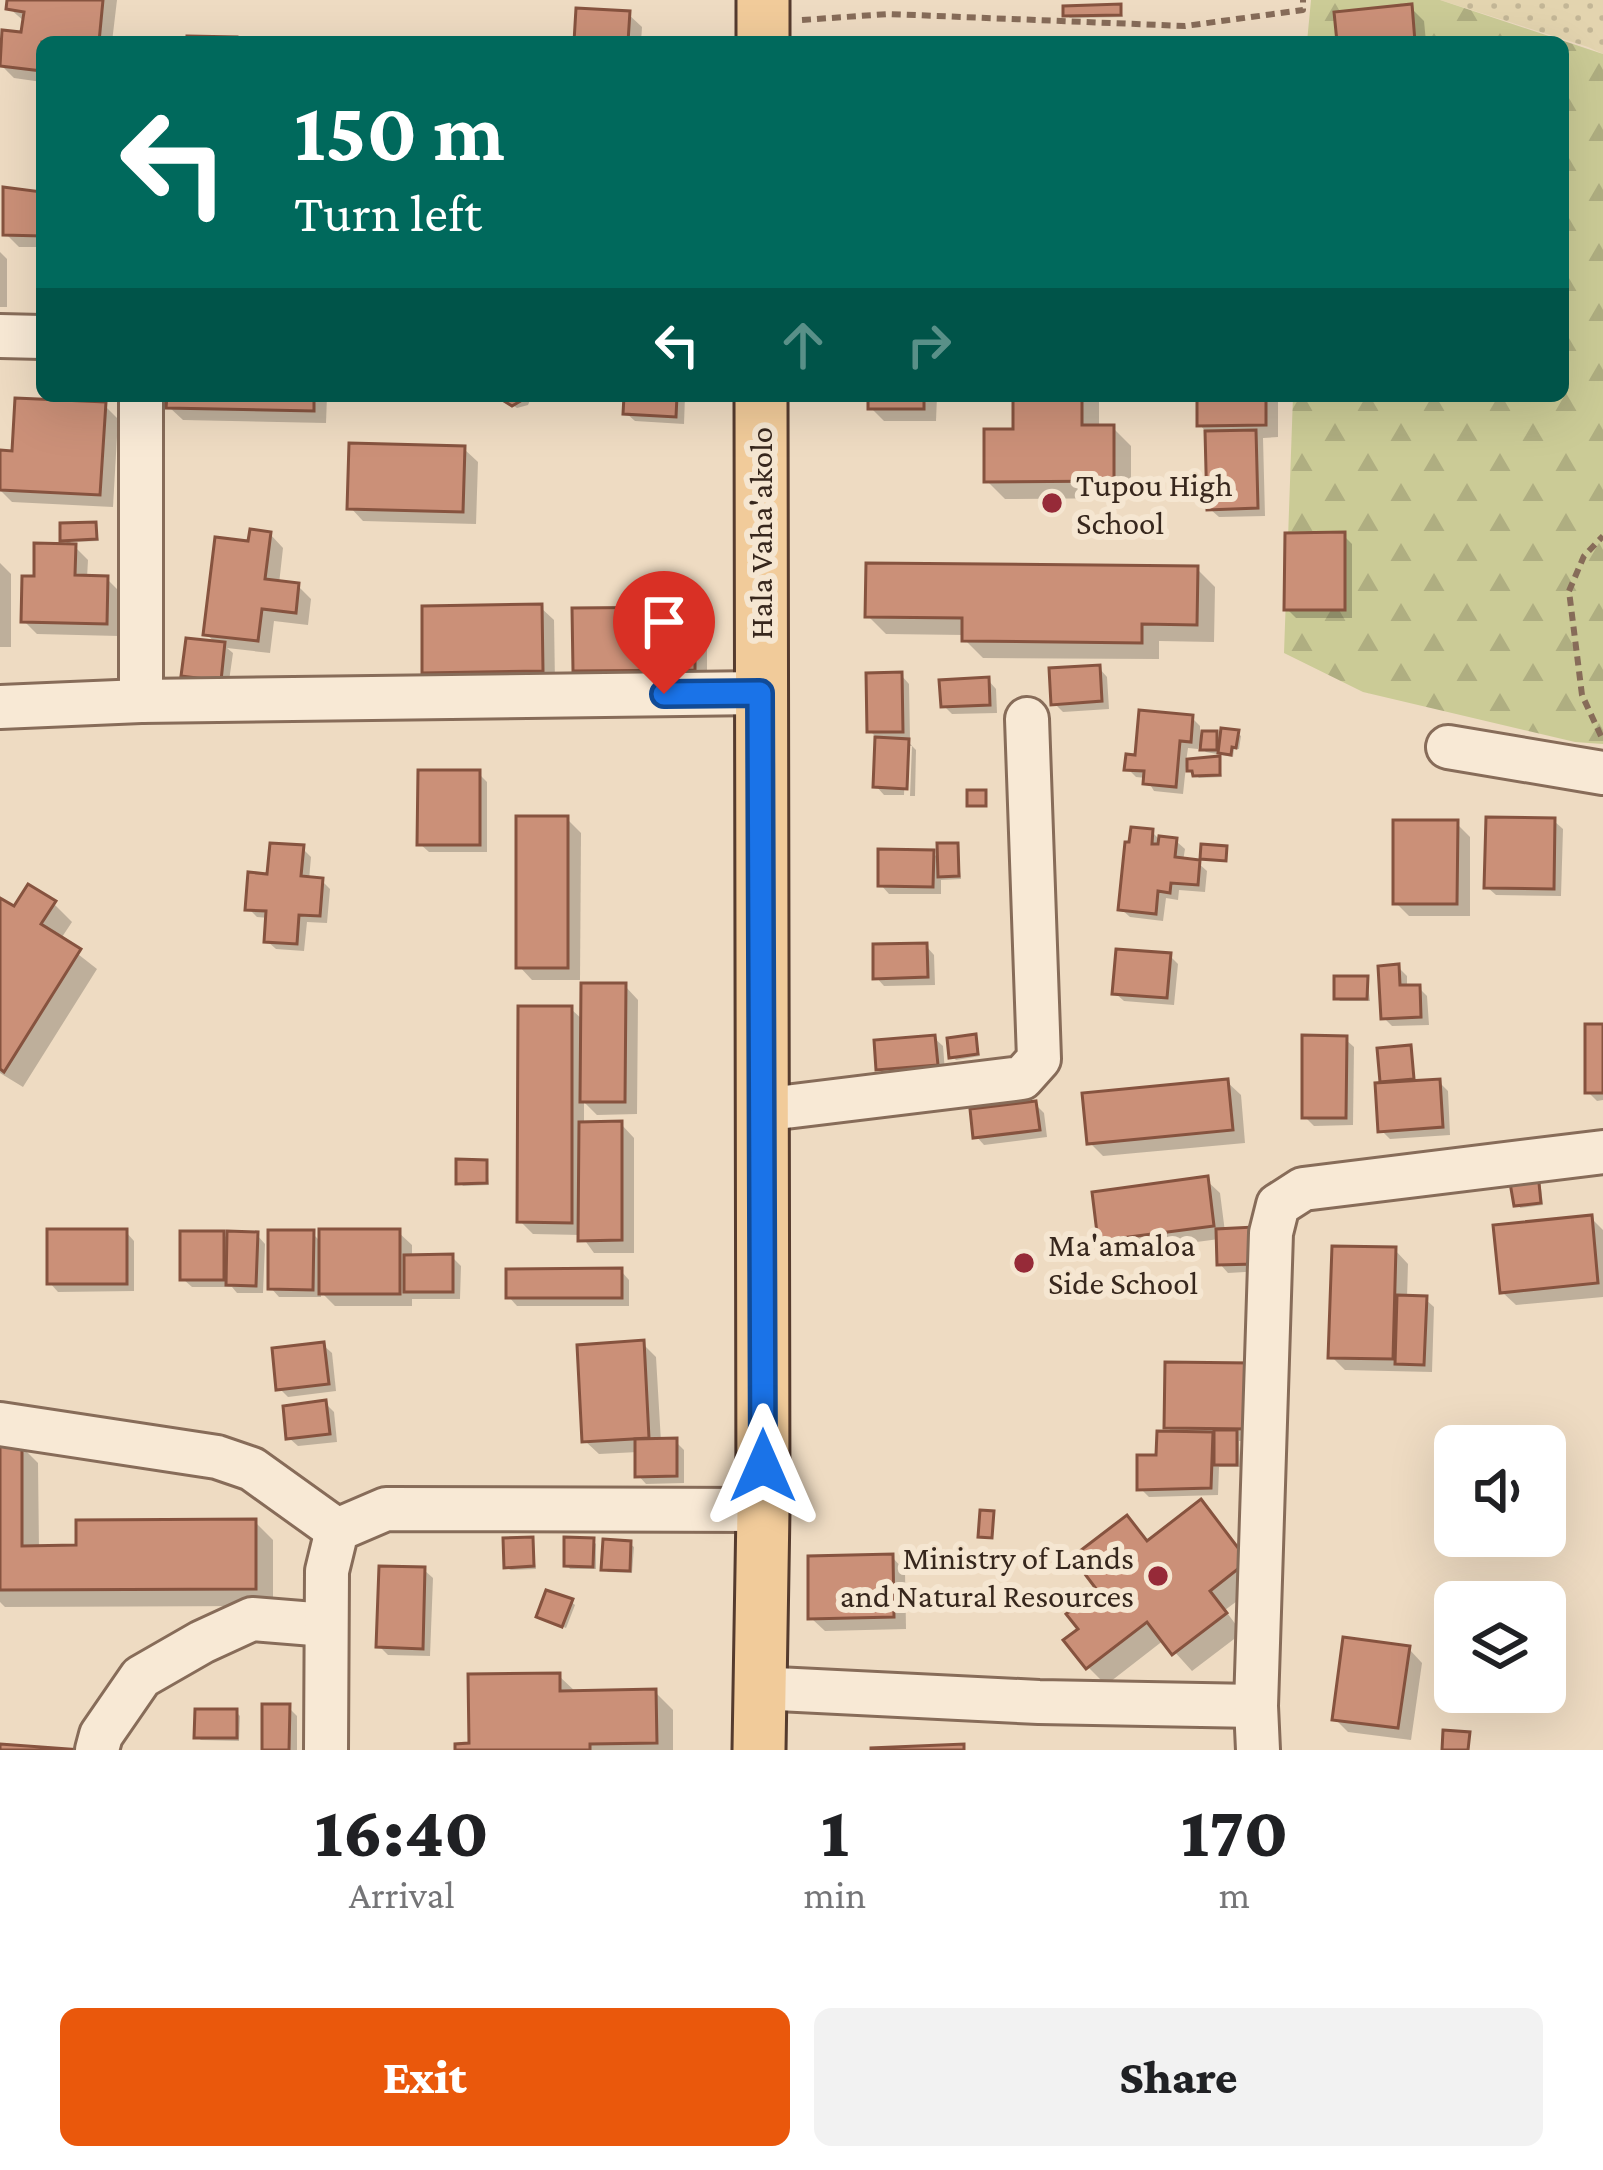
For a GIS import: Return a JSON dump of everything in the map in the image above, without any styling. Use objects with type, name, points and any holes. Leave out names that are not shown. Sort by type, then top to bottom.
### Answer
[{"type":"main road","name":"Hala Vaha'akolo","points":[[759,1750],[764,1510],[761,402]]},
{"type":"street","points":[[0,336],[36,337]]},
{"type":"street","points":[[141,402],[141,701]]},
{"type":"street","points":[[0,707],[760,693]]},
{"type":"street","points":[[761,1110],[1022,1078],[1039,1060],[1028,719]]},
{"type":"street","points":[[1448,747],[1603,773]]},
{"type":"street","points":[[1258,1750],[1271,1233],[1278,1204],[1303,1189],[1603,1152]]},
{"type":"street","points":[[0,1424],[218,1456],[252,1468],[337,1530]]},
{"type":"street","points":[[337,1530],[386,1509],[764,1510]]},
{"type":"street","points":[[326,1750],[327,1571],[337,1530]]},
{"type":"street","points":[[98,1750],[101,1735],[142,1676],[202,1642],[252,1618],[326,1625]]},
{"type":"street","points":[[758,1688],[1039,1702],[1256,1706]]},
{"type":"path","points":[[763,22],[888,14],[1184,26],[1303,10],[1303,0]]},
{"type":"path","points":[[1603,536],[1584,556],[1568,591],[1582,694],[1603,739]]},
{"type":"shaded area","points":[[1440,0],[1603,0],[1603,54],[1569,41],[1569,36],[1553,36]]},
{"type":"green space","points":[[1311,0],[1440,0],[1549,36],[1308,36]]},
{"type":"green space","points":[[1569,43],[1603,54],[1603,744],[1575,742],[1363,692],[1284,653],[1293,402],[1569,402]]},
{"type":"building","points":[[7,0],[103,0],[100,36],[36,36],[36,70],[0,66],[2,30],[21,32],[24,12],[6,9]]},
{"type":"building","points":[[1121,4],[1121,15],[1063,16],[1063,6]]},
{"type":"building","points":[[1412,4],[1415,36],[1336,36],[1334,12]]},
{"type":"building","points":[[576,8],[630,11],[628,36],[574,36]]},
{"type":"building","points":[[3,187],[36,191],[36,236],[3,235]]},
{"type":"building","points":[[15,398],[106,402],[100,495],[0,490],[0,450],[12,451]]},
{"type":"building","points":[[166,402],[314,402],[314,411],[166,408]]},
{"type":"building","points":[[624,402],[677,402],[676,417],[623,414]]},
{"type":"building","points":[[868,402],[924,402],[924,409],[868,409]]},
{"type":"building","points":[[1013,402],[1082,402],[1082,425],[1114,425],[1114,481],[984,482],[984,429],[1013,429]]},
{"type":"building","points":[[1197,402],[1266,402],[1266,425],[1197,426]]},
{"type":"building","points":[[1256,430],[1258,508],[1207,510],[1205,431]]},
{"type":"building","points":[[349,443],[465,446],[463,512],[347,509]]},
{"type":"building","points":[[96,522],[97,539],[60,541],[60,523]]},
{"type":"building","points":[[250,529],[271,532],[265,579],[299,583],[296,613],[262,609],[258,641],[203,635],[215,537],[248,541]]},
{"type":"building","points":[[1345,532],[1345,610],[1284,610],[1285,533]]},
{"type":"building","points":[[34,543],[76,544],[75,575],[108,576],[107,624],[21,622],[22,576],[34,576]]},
{"type":"building","points":[[866,563],[1198,566],[1197,625],[1142,624],[1142,643],[962,641],[962,618],[865,617]]},
{"type":"building","points":[[542,604],[543,671],[422,673],[422,606]]},
{"type":"building","points":[[695,607],[695,670],[573,671],[572,608]]},
{"type":"building","points":[[186,638],[225,642],[221,681],[181,676]]},
{"type":"building","points":[[1100,665],[1102,701],[1051,705],[1049,668]]},
{"type":"building","points":[[902,672],[903,732],[867,732],[866,673]]},
{"type":"building","points":[[989,677],[990,705],[941,707],[939,680]]},
{"type":"building","points":[[1139,710],[1193,715],[1191,742],[1180,741],[1176,787],[1143,784],[1144,771],[1124,770],[1126,754],[1135,755]]},
{"type":"building","points":[[1221,728],[1239,730],[1231,755],[1218,753]]},
{"type":"building","points":[[1202,731],[1217,731],[1217,750],[1200,750]]},
{"type":"building","points":[[875,737],[909,739],[907,789],[873,787]]},
{"type":"building","points":[[1220,756],[1220,775],[1193,776],[1187,771],[1187,759]]},
{"type":"building","points":[[418,770],[480,770],[480,845],[417,845]]},
{"type":"building","points":[[967,790],[986,790],[986,806],[967,806]]},
{"type":"building","points":[[516,816],[568,816],[568,968],[516,968]]},
{"type":"building","points":[[1486,817],[1555,818],[1554,889],[1484,888]]},
{"type":"building","points":[[1393,820],[1458,820],[1457,904],[1393,904]]},
{"type":"building","points":[[1131,827],[1153,829],[1152,844],[1158,844],[1159,836],[1177,838],[1175,857],[1200,860],[1198,885],[1171,883],[1170,893],[1158,891],[1156,914],[1118,910],[1125,842],[1129,842]]},
{"type":"building","points":[[270,843],[304,845],[301,876],[323,878],[320,916],[299,915],[297,944],[264,942],[266,911],[245,910],[248,872],[267,874]]},
{"type":"building","points":[[937,843],[958,843],[959,876],[938,877]]},
{"type":"building","points":[[1201,844],[1227,846],[1226,861],[1200,859]]},
{"type":"building","points":[[878,849],[934,850],[933,887],[878,886]]},
{"type":"building","points":[[28,884],[56,901],[41,924],[81,949],[4,1072],[0,1069],[0,898],[14,906]]},
{"type":"building","points":[[927,943],[928,977],[873,979],[873,944]]},
{"type":"building","points":[[1116,949],[1171,953],[1167,998],[1112,994]]},
{"type":"building","points":[[1399,964],[1400,985],[1420,985],[1421,1017],[1381,1019],[1378,966]]},
{"type":"building","points":[[1334,976],[1368,976],[1367,999],[1334,999]]},
{"type":"building","points":[[581,983],[626,983],[625,1102],[580,1102]]},
{"type":"building","points":[[518,1006],[572,1006],[572,1223],[517,1222]]},
{"type":"building","points":[[1585,1024],[1603,1024],[1603,1093],[1585,1093]]},
{"type":"building","points":[[976,1034],[978,1054],[949,1058],[947,1038]]},
{"type":"building","points":[[935,1035],[938,1065],[876,1070],[874,1040]]},
{"type":"building","points":[[1302,1035],[1347,1036],[1346,1118],[1302,1118]]},
{"type":"building","points":[[1411,1045],[1414,1079],[1380,1082],[1377,1048]]},
{"type":"building","points":[[1228,1079],[1233,1130],[1087,1144],[1082,1093]]},
{"type":"building","points":[[1440,1079],[1443,1127],[1378,1132],[1375,1083]]},
{"type":"building","points":[[1036,1101],[1040,1130],[973,1138],[970,1109]]},
{"type":"building","points":[[622,1121],[622,1240],[578,1241],[579,1122]]},
{"type":"building","points":[[456,1159],[487,1160],[487,1183],[456,1184]]},
{"type":"building","points":[[1538,1173],[1541,1203],[1514,1206],[1509,1177]]},
{"type":"building","points":[[1208,1176],[1214,1226],[1098,1241],[1092,1192]]},
{"type":"building","points":[[1592,1215],[1598,1283],[1500,1293],[1493,1225]]},
{"type":"building","points":[[1254,1227],[1255,1264],[1217,1265],[1216,1229]]},
{"type":"building","points":[[47,1229],[127,1229],[127,1284],[47,1284]]},
{"type":"building","points":[[319,1229],[400,1229],[400,1294],[319,1294]]},
{"type":"building","points":[[268,1230],[314,1230],[313,1290],[268,1289]]},
{"type":"building","points":[[180,1231],[224,1231],[224,1280],[180,1280]]},
{"type":"building","points":[[227,1231],[258,1232],[256,1286],[226,1285]]},
{"type":"building","points":[[1332,1246],[1396,1247],[1393,1359],[1328,1358]]},
{"type":"building","points":[[453,1254],[453,1292],[404,1292],[404,1255]]},
{"type":"building","points":[[622,1268],[622,1298],[506,1298],[506,1269]]},
{"type":"building","points":[[1397,1295],[1427,1296],[1424,1365],[1395,1364]]},
{"type":"building","points":[[644,1340],[649,1438],[582,1442],[577,1345]]},
{"type":"building","points":[[324,1342],[329,1384],[276,1390],[272,1348]]},
{"type":"building","points":[[1165,1362],[1251,1363],[1251,1429],[1164,1428]]},
{"type":"building","points":[[326,1400],[330,1434],[286,1439],[283,1406]]},
{"type":"building","points":[[1214,1430],[1237,1430],[1237,1465],[1214,1465]]},
{"type":"building","points":[[1157,1431],[1213,1432],[1211,1488],[1137,1490],[1137,1455],[1156,1455]]},
{"type":"building","points":[[677,1438],[677,1476],[635,1477],[635,1439]]},
{"type":"building","points":[[0,1442],[22,1442],[22,1546],[76,1545],[76,1520],[256,1519],[256,1589],[0,1590]]},
{"type":"building","name":"Ministry of Lands and Natural Resources","points":[[1201,1499],[1248,1561],[1210,1591],[1227,1613],[1172,1655],[1147,1622],[1086,1669],[1063,1640],[1078,1629],[1066,1614],[1097,1590],[1072,1557],[1127,1515],[1147,1541]]},
{"type":"building","points":[[980,1510],[994,1511],[992,1538],[978,1537]]},
{"type":"building","points":[[533,1537],[534,1566],[504,1568],[503,1538]]},
{"type":"building","points":[[564,1537],[594,1538],[593,1567],[564,1566]]},
{"type":"building","points":[[603,1539],[631,1541],[630,1571],[601,1570]]},
{"type":"building","points":[[893,1554],[894,1617],[808,1619],[808,1556]]},
{"type":"building","points":[[379,1566],[425,1567],[423,1649],[376,1647]]},
{"type":"building","points":[[546,1590],[573,1599],[562,1627],[536,1617]]},
{"type":"building","points":[[1343,1637],[1410,1646],[1398,1728],[1332,1720]]},
{"type":"building","points":[[560,1673],[560,1691],[656,1689],[657,1743],[590,1744],[590,1750],[455,1750],[455,1744],[469,1743],[468,1674]]},
{"type":"building","points":[[262,1704],[290,1704],[289,1750],[262,1750]]},
{"type":"building","points":[[195,1709],[237,1709],[237,1738],[194,1738]]},
{"type":"building","points":[[1443,1730],[1470,1732],[1468,1750],[1442,1750]]},
{"type":"building","points":[[0,1744],[82,1750],[0,1750]]},
{"type":"building","points":[[964,1744],[964,1750],[871,1750],[871,1748]]},
{"type":"place","name":"Tupou High School","points":[[1052,503]]},
{"type":"place","name":"Ma'amaloa Side School","points":[[1024,1263]]},
{"type":"place","name":"Ministry of Lands and Natural Resources","points":[[1158,1576]]},
{"type":"route","points":[[664,694],[760,693],[763,1466]]}]
